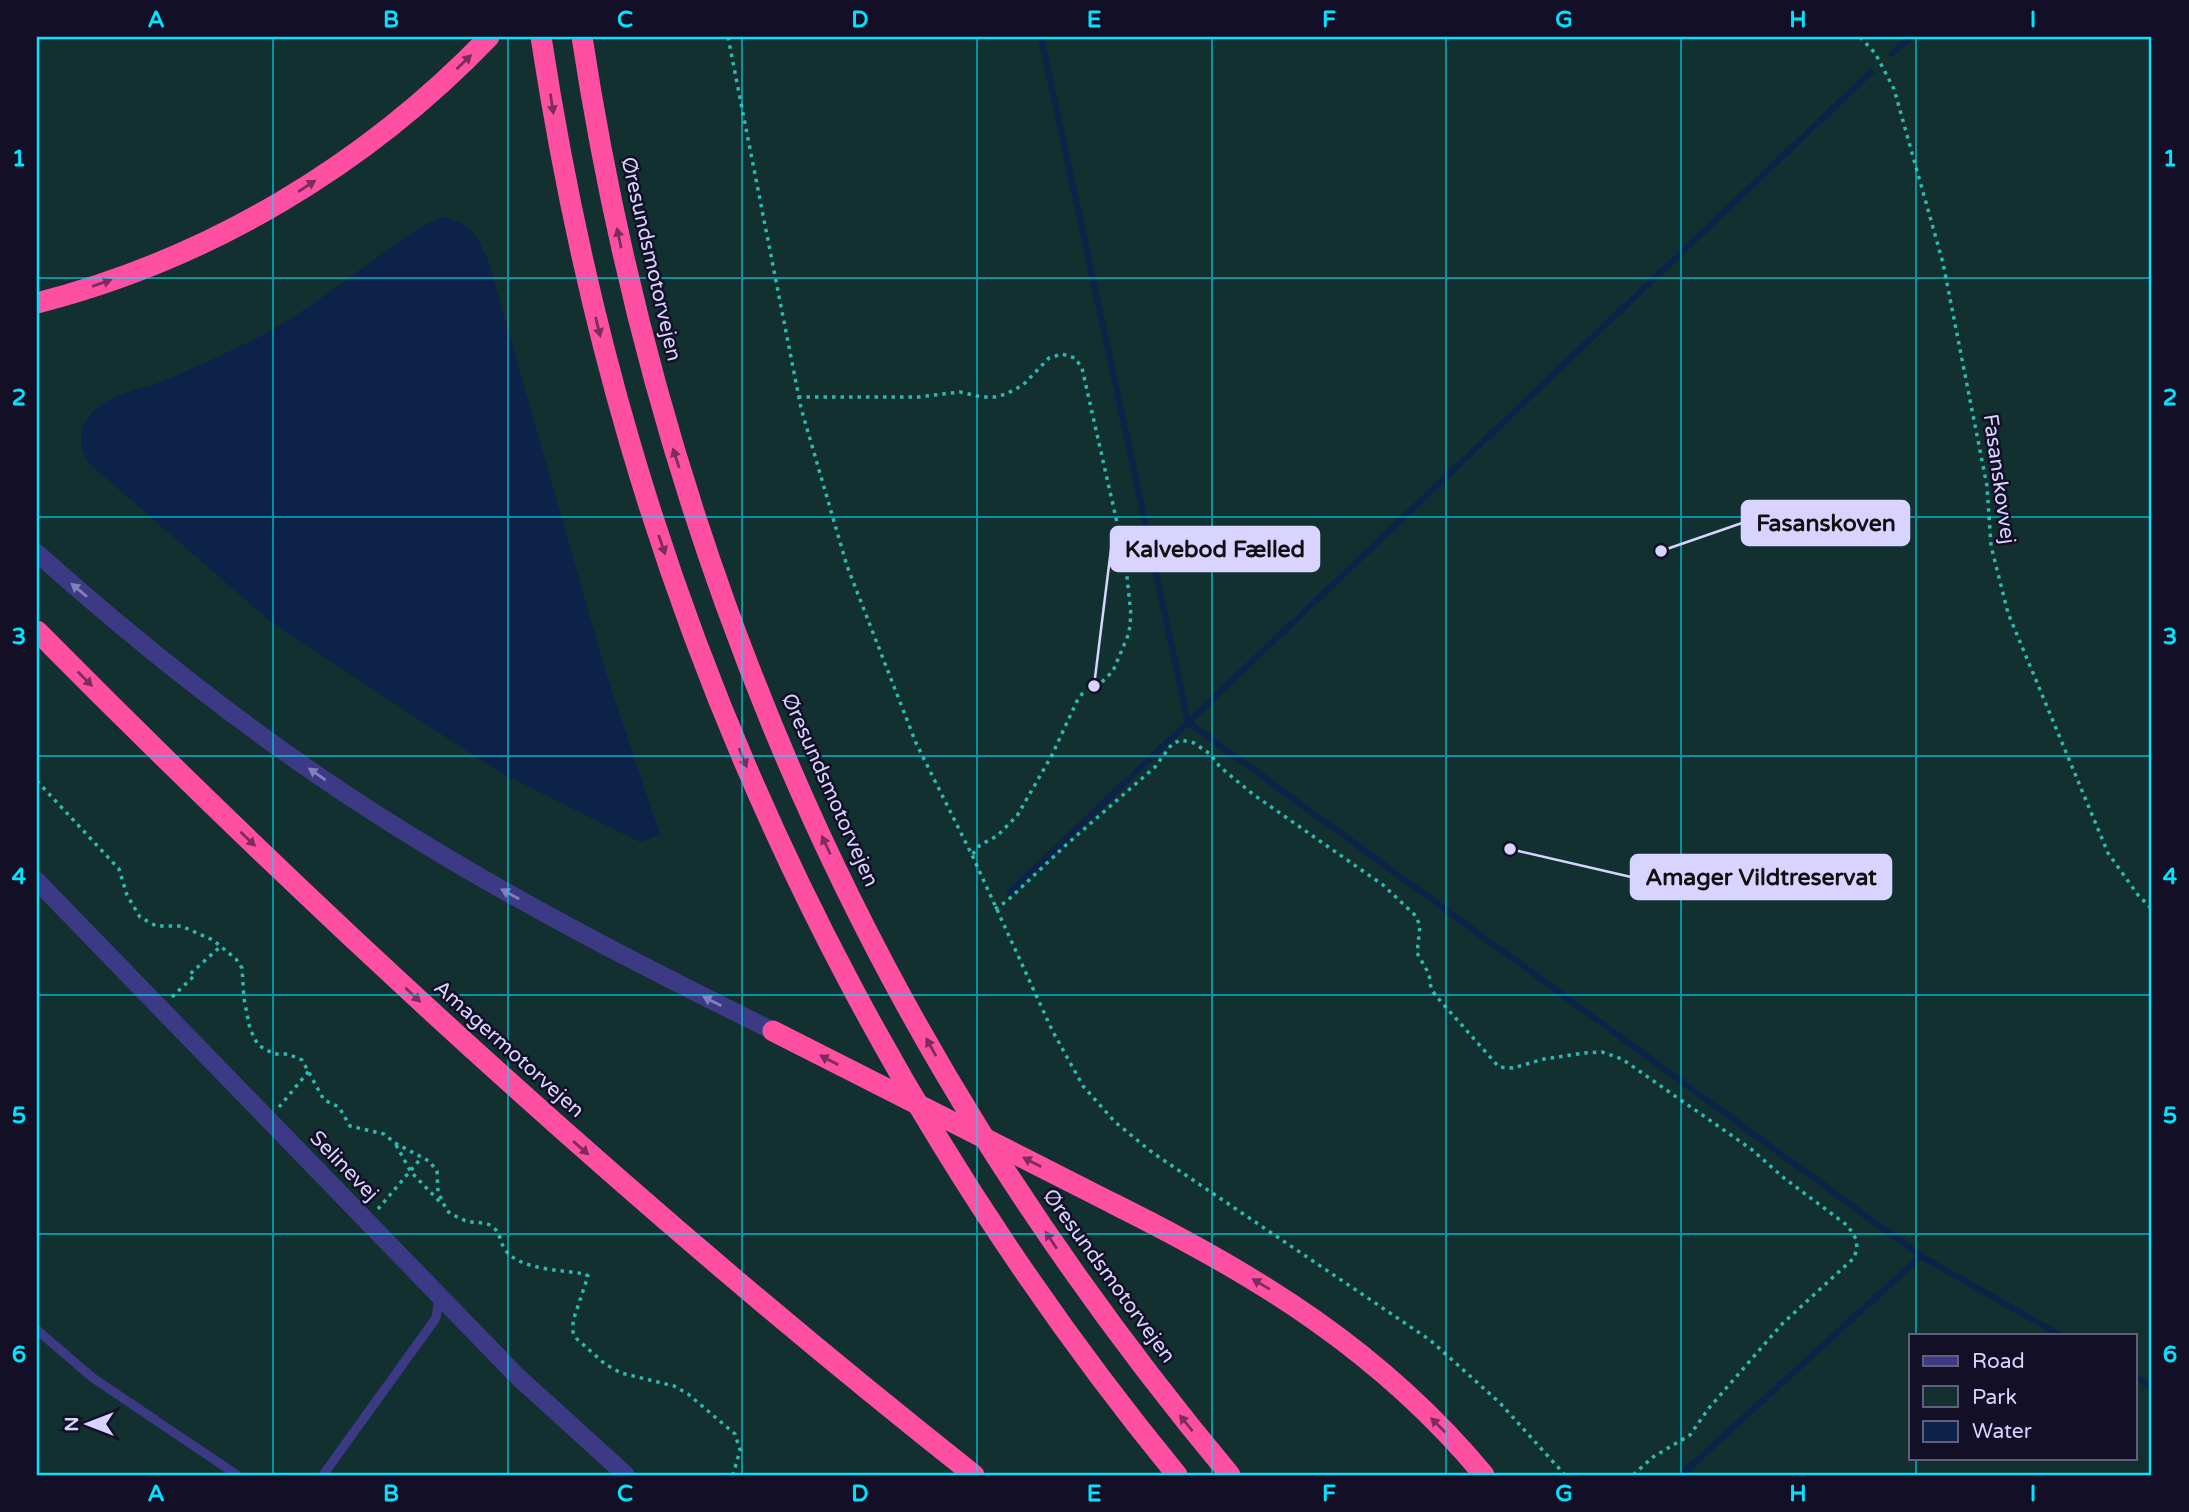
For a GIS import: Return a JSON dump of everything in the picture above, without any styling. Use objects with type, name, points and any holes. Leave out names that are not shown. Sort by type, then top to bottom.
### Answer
[{"type":"highway","points":[[37,303],[138,271],[179,254],[294,195],[357,152],[439,86],[489,37]]},
{"type":"highway","points":[[541,37],[568,192],[607,361],[630,445],[656,528],[715,691],[783,850],[862,1006],[948,1156],[1044,1301],[1095,1372],[1177,1475]]},
{"type":"highway","name":"Øresundsmotorvejen","points":[[582,37],[607,184],[626,271],[671,442],[743,652],[812,816],[890,974],[979,1129],[1113,1328],[1230,1475]]},
{"type":"highway","name":"Amagermotorvejen","points":[[37,631],[268,858],[531,1103],[766,1307],[974,1475]]},
{"type":"highway","points":[[772,1031],[1241,1271],[1349,1344],[1415,1401],[1484,1475]]},
{"type":"street","points":[[37,553],[194,684],[264,737],[398,828],[550,916],[772,1031]]},
{"type":"street","name":"Selinevej","points":[[37,881],[518,1377],[626,1475]]},
{"type":"lane","points":[[323,1475],[436,1318],[439,1296]]},
{"type":"lane","points":[[37,1330],[93,1378],[237,1475]]},
{"type":"path","points":[[728,37],[798,397],[847,566],[916,743],[972,855],[1058,1041],[1083,1086],[1115,1122],[1153,1153],[1430,1340],[1500,1403],[1565,1475]]},
{"type":"path","name":"Fasanskovvej","points":[[1860,37],[1875,53],[1894,89],[1943,263],[1987,486],[1991,546],[2008,613],[2108,853],[2138,895],[2152,909]]},
{"type":"path","points":[[798,397],[918,397],[960,392],[995,397],[1023,385],[1049,358],[1062,354],[1075,358],[1082,368],[1125,558],[1131,615],[1129,633],[1113,671],[1100,684],[1082,694],[1077,701],[1052,755],[1017,816],[997,836],[980,845],[972,855]]},
{"type":"path","points":[[995,909],[1155,767],[1172,744],[1181,740],[1194,743],[1210,754],[1220,767],[1254,795],[1383,886],[1416,916],[1420,926],[1417,953],[1429,974],[1431,988],[1500,1067],[1513,1068],[1544,1059],[1585,1053],[1602,1052],[1622,1059],[1751,1149],[1784,1178],[1848,1226],[1856,1239],[1854,1258],[1782,1324],[1709,1408],[1690,1435],[1653,1457],[1633,1475]]},
{"type":"path","points":[[37,781],[119,869],[127,895],[140,917],[156,926],[181,926],[213,940],[236,959],[242,968],[250,1029],[258,1045],[274,1054],[296,1056],[309,1071],[324,1101],[339,1107],[350,1126],[384,1134],[429,1161],[436,1171],[441,1204]]},
{"type":"path","points":[[170,998],[193,977],[190,974],[221,946]]},
{"type":"path","points":[[279,1106],[309,1071]]},
{"type":"path","points":[[395,1143],[411,1172],[447,1211],[458,1218],[493,1227],[499,1233],[505,1251],[515,1259],[539,1267],[585,1273],[588,1276],[586,1285],[573,1321],[573,1332],[577,1339],[604,1364],[621,1373],[674,1386],[688,1394],[735,1434],[740,1450],[733,1475]]},
{"type":"path","points":[[378,1210],[422,1157]]},
{"type":"green space","points":[[37,37],[2152,37],[2152,1475],[37,1475]]},
{"type":"water","points":[[442,217],[461,223],[473,232],[489,263],[605,670],[660,835],[640,842],[499,772],[272,623],[91,465],[84,453],[81,439],[84,426],[99,406],[118,396],[169,379],[267,333],[405,237]]},
{"type":"waterway","points":[[1041,37],[1188,722],[1921,1256],[2058,1334]]},
{"type":"waterway","points":[[1892,54],[1911,37]]},
{"type":"waterway","points":[[1010,892],[1871,72]]},
{"type":"waterway","points":[[1681,1475],[1921,1256]]},
{"type":"waterway","points":[[2136,1378],[2152,1387]]},
{"type":"place","name":"Fasanskoven","points":[[1661,551]]},
{"type":"place","name":"Kalvebod Fælled","points":[[1094,686]]},
{"type":"place","name":"Amager Vildtreservat","points":[[1510,849]]}]
